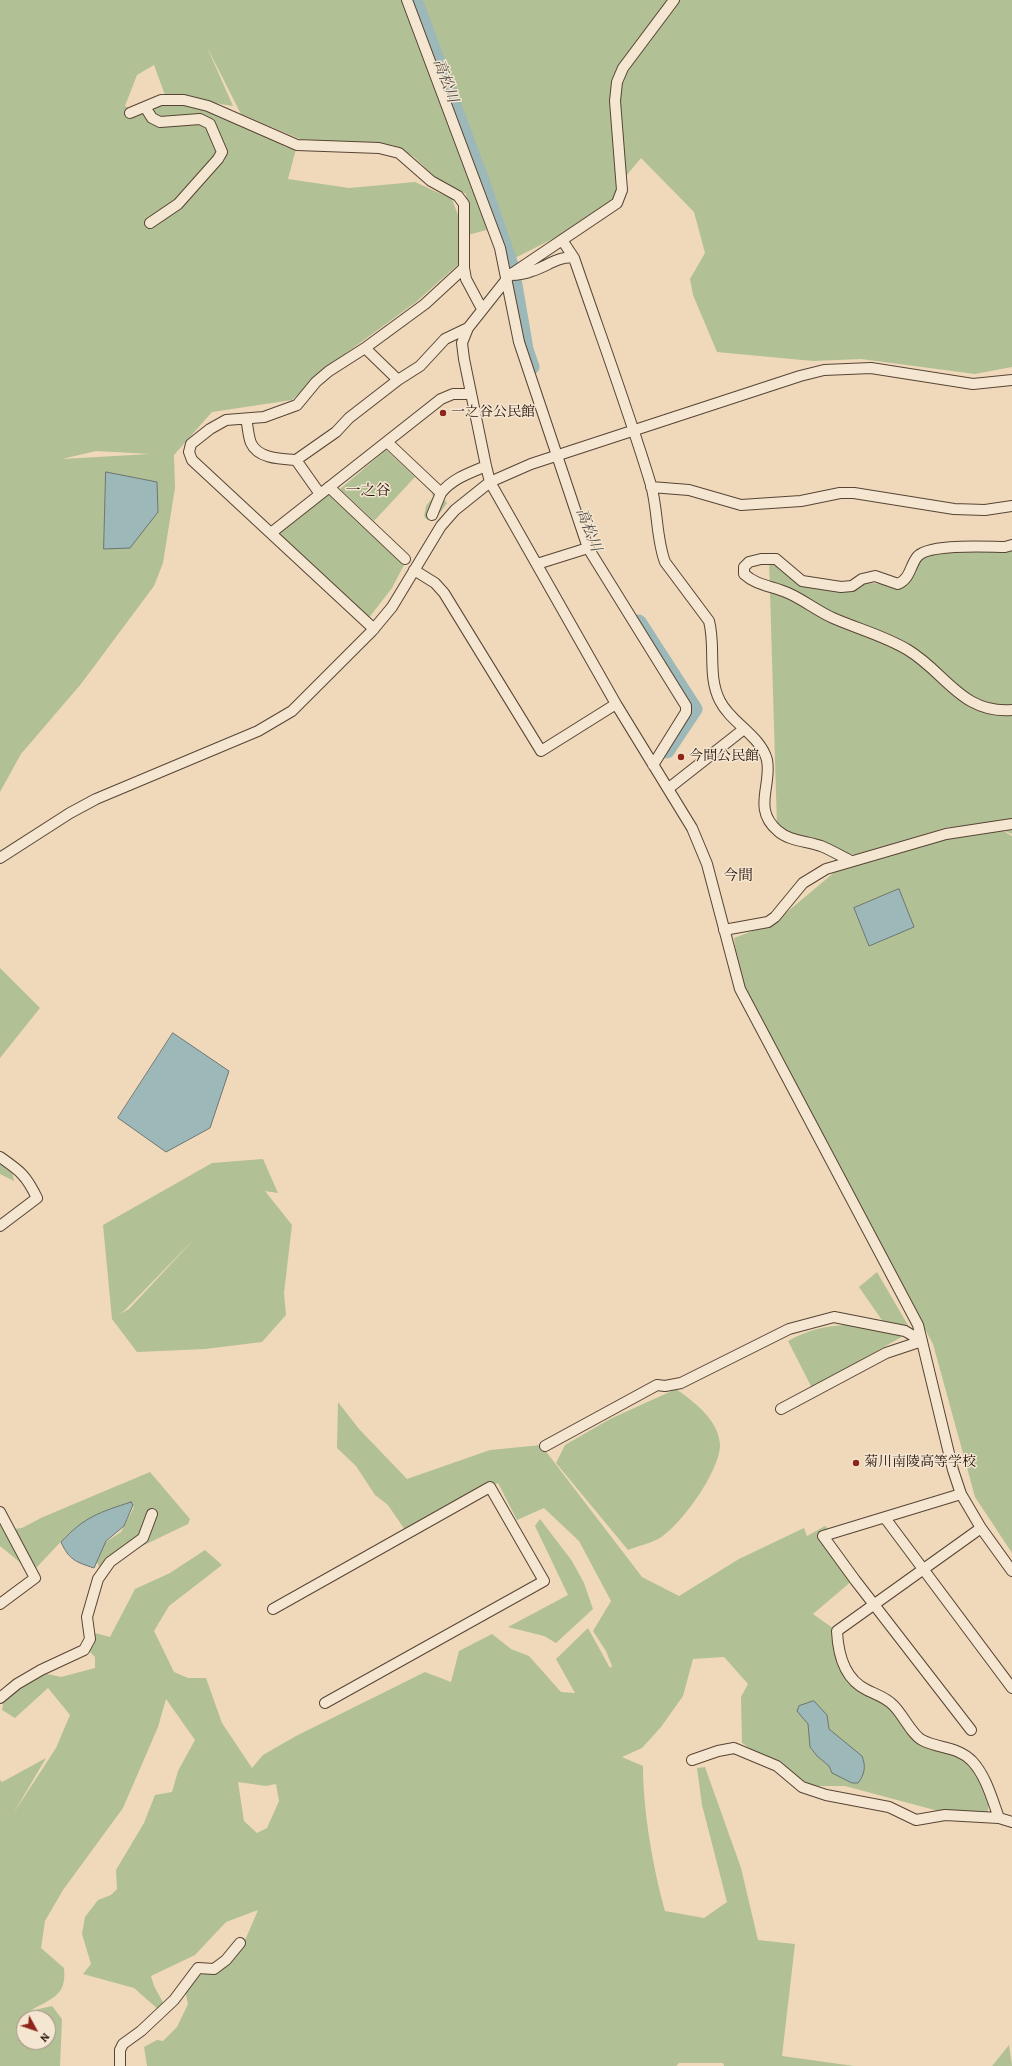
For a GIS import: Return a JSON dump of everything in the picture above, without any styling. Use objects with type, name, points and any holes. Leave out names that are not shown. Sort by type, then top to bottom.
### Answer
[{"type":"street","points":[[407,0],[500,248],[508,278],[519,342],[561,454],[588,548],[593,559],[686,706],[686,712],[653,765]]},
{"type":"street","points":[[674,0],[623,68],[617,82],[615,101],[622,190],[621,196],[610,209],[562,240],[508,278],[468,328],[462,343],[486,466],[490,482],[616,704],[653,765],[669,788],[701,845],[740,989],[904,1296],[918,1325],[953,1470],[961,1494],[981,1528],[1012,1571]]},
{"type":"street","points":[[130,112],[161,100],[184,100],[208,106],[297,145],[379,148],[399,153],[431,181],[458,196],[464,204],[464,268],[466,279],[482,309]]},
{"type":"street","points":[[145,107],[152,118],[160,122],[200,119],[210,124],[222,152],[218,159],[178,204],[150,223]]},
{"type":"street","points":[[562,240],[574,258],[651,487],[658,516],[661,552],[665,562],[709,621],[712,631],[713,678],[715,690],[728,713],[760,745],[766,755],[768,765],[763,800],[765,814],[771,824],[785,836],[821,846],[851,861]]},
{"type":"street","points":[[508,278],[532,271],[567,257],[574,258]]},
{"type":"street","points":[[374,629],[192,460],[189,452],[191,444],[210,428],[226,420],[264,417],[297,405],[316,382],[328,371],[364,348],[425,304],[464,268]]},
{"type":"street","points":[[246,419],[252,444],[260,453],[278,459],[296,460],[336,432],[349,418],[398,380],[420,366],[445,339],[468,328]]},
{"type":"street","points":[[364,348],[398,380]]},
{"type":"street","points":[[0,858],[70,813],[96,799],[258,731],[292,711],[374,629],[392,607],[440,526],[473,494],[505,474],[561,454],[800,376],[824,370],[871,368],[973,384],[1012,380]]},
{"type":"street","points":[[271,533],[441,399],[453,394],[471,394]]},
{"type":"street","points":[[387,442],[441,493]]},
{"type":"street","points":[[296,460],[320,494]]},
{"type":"street","points":[[432,515],[441,493],[446,486],[459,478],[486,466]]},
{"type":"street","points":[[329,487],[405,559]]},
{"type":"street","points":[[651,487],[689,490],[741,506],[801,501],[840,493],[854,493],[954,509],[985,510],[1012,506]]},
{"type":"street","points":[[1012,545],[1005,547],[927,550],[918,556],[904,581],[898,584],[875,576],[862,580],[852,586],[841,588],[802,581],[776,559],[761,559],[749,562],[744,567],[744,574],[753,582],[788,592],[832,618],[876,634],[908,650],[928,663],[964,698],[977,706],[992,709],[1012,710]]},
{"type":"street","points":[[537,564],[588,548]]},
{"type":"street","points":[[414,570],[435,583],[444,593],[541,751],[616,704]]},
{"type":"street","points":[[669,788],[744,729]]},
{"type":"street","points":[[724,930],[768,922],[775,918],[803,883],[826,869],[946,834],[1012,824]]},
{"type":"street","points":[[0,1156],[22,1172],[37,1198],[0,1226]]},
{"type":"street","points":[[545,1446],[657,1385],[665,1386],[681,1383],[789,1329],[834,1317],[905,1331],[922,1341]]},
{"type":"street","points":[[781,1409],[886,1353],[922,1341]]},
{"type":"street","points":[[274,1609],[490,1487],[544,1581],[325,1704]]},
{"type":"street","points":[[961,1494],[824,1536],[874,1604],[971,1730]]},
{"type":"street","points":[[0,1512],[35,1578],[0,1604]]},
{"type":"street","points":[[0,1698],[17,1684],[41,1670],[84,1650],[90,1639],[87,1616],[98,1579],[110,1562],[143,1538],[152,1514]]},
{"type":"street","points":[[885,1518],[1012,1688]]},
{"type":"street","points":[[981,1528],[837,1631],[838,1649],[845,1670],[863,1688],[893,1704],[920,1740],[936,1746],[954,1748],[971,1760],[978,1768],[988,1787],[999,1818]]},
{"type":"street","points":[[692,1760],[718,1751],[734,1748],[777,1766],[802,1787],[826,1796],[889,1807],[916,1820],[945,1815],[999,1818],[1012,1822]]},
{"type":"street","points":[[120,2066],[120,2050],[123,2044],[141,2031],[174,2000],[198,1968],[214,1969],[226,1960],[240,1943]]},
{"type":"green space","points":[[0,0],[1012,0],[1012,367],[975,374],[861,359],[813,361],[717,352],[693,295],[690,279],[705,253],[694,212],[641,158],[622,181],[616,197],[574,228],[515,258],[492,191],[459,138],[490,229],[468,235],[466,194],[437,179],[414,157],[393,145],[300,139],[241,114],[207,47],[233,106],[165,95],[154,65],[137,75],[125,106],[154,119],[152,110],[163,100],[225,113],[286,147],[296,149],[288,179],[349,188],[415,182],[452,199],[459,218],[462,261],[416,302],[327,367],[292,400],[212,412],[174,455],[175,488],[163,563],[154,586],[81,684],[21,754],[0,792]],"holes":[[[96,451],[150,454],[62,459]]]},
{"type":"green space","points":[[386,450],[415,477],[374,521],[340,489]]},
{"type":"green space","points":[[424,479],[447,503],[437,517],[431,521],[426,519],[424,516],[426,506],[433,497],[432,493],[421,482]]},
{"type":"green space","points":[[330,493],[405,563],[392,588],[368,619],[278,534]]},
{"type":"green space","points":[[1012,542],[1012,834],[1002,830],[1012,836],[1012,1553],[975,1497],[933,1344],[740,984],[734,938],[774,923],[837,870],[992,826],[949,827],[855,855],[825,848],[777,827],[769,559],[802,581],[898,584],[918,556]]},
{"type":"green space","points":[[0,968],[40,1008],[0,1058]]},
{"type":"green space","points":[[263,1159],[278,1193],[265,1191],[292,1225],[284,1293],[286,1315],[262,1342],[205,1349],[137,1352],[112,1319],[103,1225],[212,1163]],"holes":[[[197,1236],[129,1309],[120,1314]]]},
{"type":"green space","points":[[0,1163],[12,1172],[14,1181],[0,1174]]},
{"type":"green space","points":[[877,1272],[909,1327],[905,1331],[905,1335],[812,1388],[788,1341],[812,1330],[824,1327],[848,1325],[886,1326],[859,1287]]},
{"type":"green space","points":[[676,1389],[698,1406],[710,1420],[719,1436],[720,1445],[718,1456],[714,1469],[707,1482],[678,1522],[660,1538],[628,1550],[556,1463],[565,1445],[610,1419]]},
{"type":"green space","points":[[338,1402],[359,1429],[407,1479],[490,1450],[541,1445],[642,1577],[679,1596],[739,1559],[804,1528],[807,1536],[825,1526],[831,1532],[825,1537],[853,1580],[813,1614],[837,1631],[843,1667],[900,1711],[915,1743],[958,1755],[980,1773],[990,1797],[986,1821],[942,1812],[845,1786],[804,1786],[742,1743],[741,1697],[748,1684],[724,1657],[693,1659],[683,1696],[661,1727],[642,1748],[622,1757],[643,1766],[643,1783],[647,1820],[656,1877],[665,1911],[704,1918],[727,1902],[702,1805],[697,1768],[705,1767],[741,1868],[758,1940],[795,1944],[782,2056],[854,2066],[724,2066],[723,2063],[679,2063],[676,2066],[147,2066],[144,2047],[157,2040],[163,2041],[177,2027],[188,2004],[185,1991],[199,1969],[213,1972],[243,1945],[258,1910],[226,1922],[195,1955],[151,1976],[154,1986],[165,2006],[160,2011],[134,1988],[83,1974],[91,1964],[82,1934],[85,1917],[98,1900],[111,1895],[117,1889],[116,1870],[144,1823],[155,1795],[172,1792],[178,1771],[195,1740],[166,1699],[158,1727],[123,1808],[63,1890],[45,1921],[41,1948],[64,1968],[63,1985],[56,1996],[32,2010],[16,2010],[16,2050],[56,2050],[56,2011],[62,2019],[60,2066],[0,2066],[0,1780],[2,1782],[46,1758],[13,1814],[56,1748],[70,1715],[48,1688],[15,1718],[2,1710],[4,1699],[43,1673],[61,1677],[95,1668],[95,1657],[88,1650],[95,1633],[110,1637],[135,1589],[170,1573],[205,1550],[222,1565],[169,1606],[154,1631],[174,1672],[188,1678],[206,1678],[222,1723],[252,1768],[263,1755],[296,1736],[425,1672],[451,1682],[459,1651],[492,1634],[511,1649],[529,1656],[561,1692],[575,1693],[556,1659],[588,1628],[610,1668],[612,1666],[606,1651],[593,1631],[611,1601],[579,1541],[544,1508],[517,1520],[498,1483],[405,1530],[388,1505],[375,1495],[356,1466],[337,1448]],"holes":[[[238,1782],[266,1786],[276,1784],[279,1801],[267,1828],[257,1833],[244,1821]]]},
{"type":"green space","points":[[150,1472],[190,1519],[188,1524],[115,1559],[102,1572],[95,1558],[95,1549],[121,1532],[134,1507],[131,1503],[70,1532],[36,1568],[14,1529],[22,1528],[43,1517]]},
{"type":"green space","points":[[540,1519],[572,1561],[584,1583],[593,1609],[556,1643],[544,1636],[508,1627],[568,1595],[535,1526]]},
{"type":"green space","points":[[0,1523],[22,1564],[0,1546]]},
{"type":"green space","points":[[52,2006],[55,2010],[34,2010]]},
{"type":"green space","points":[[1009,2045],[1012,2066],[992,2066]]},
{"type":"water","points":[[106,472],[157,482],[158,512],[130,548],[104,549]]},
{"type":"water","points":[[899,889],[914,927],[869,946],[854,908]]},
{"type":"water","points":[[173,1033],[229,1071],[210,1128],[166,1152],[118,1118]]},
{"type":"water","points":[[131,1502],[133,1505],[124,1526],[106,1541],[94,1568],[78,1562],[70,1557],[61,1542],[69,1534],[93,1516]]},
{"type":"water","points":[[814,1701],[827,1715],[829,1729],[862,1756],[864,1770],[858,1783],[852,1783],[832,1773],[829,1766],[817,1756],[810,1747],[808,1724],[797,1711],[799,1706]]},
{"type":"waterway","name":"高松川","points":[[415,0],[475,162]]},
{"type":"waterway","name":"高松川","points":[[478,169],[511,265]]},
{"type":"waterway","name":"高松川","points":[[514,279],[526,349],[532,367]]},
{"type":"waterway","name":"高松川","points":[[639,622],[695,709],[667,751]]},
{"type":"place","name":"一之谷公民館","points":[[443,413]]},
{"type":"place","name":"今間公民館","points":[[681,757]]},
{"type":"place","name":"菊川南陵高等学校","points":[[856,1463]]},
{"type":"district","name":"一之谷","points":[[368,491]]},
{"type":"district","name":"今間","points":[[738,876]]}]
